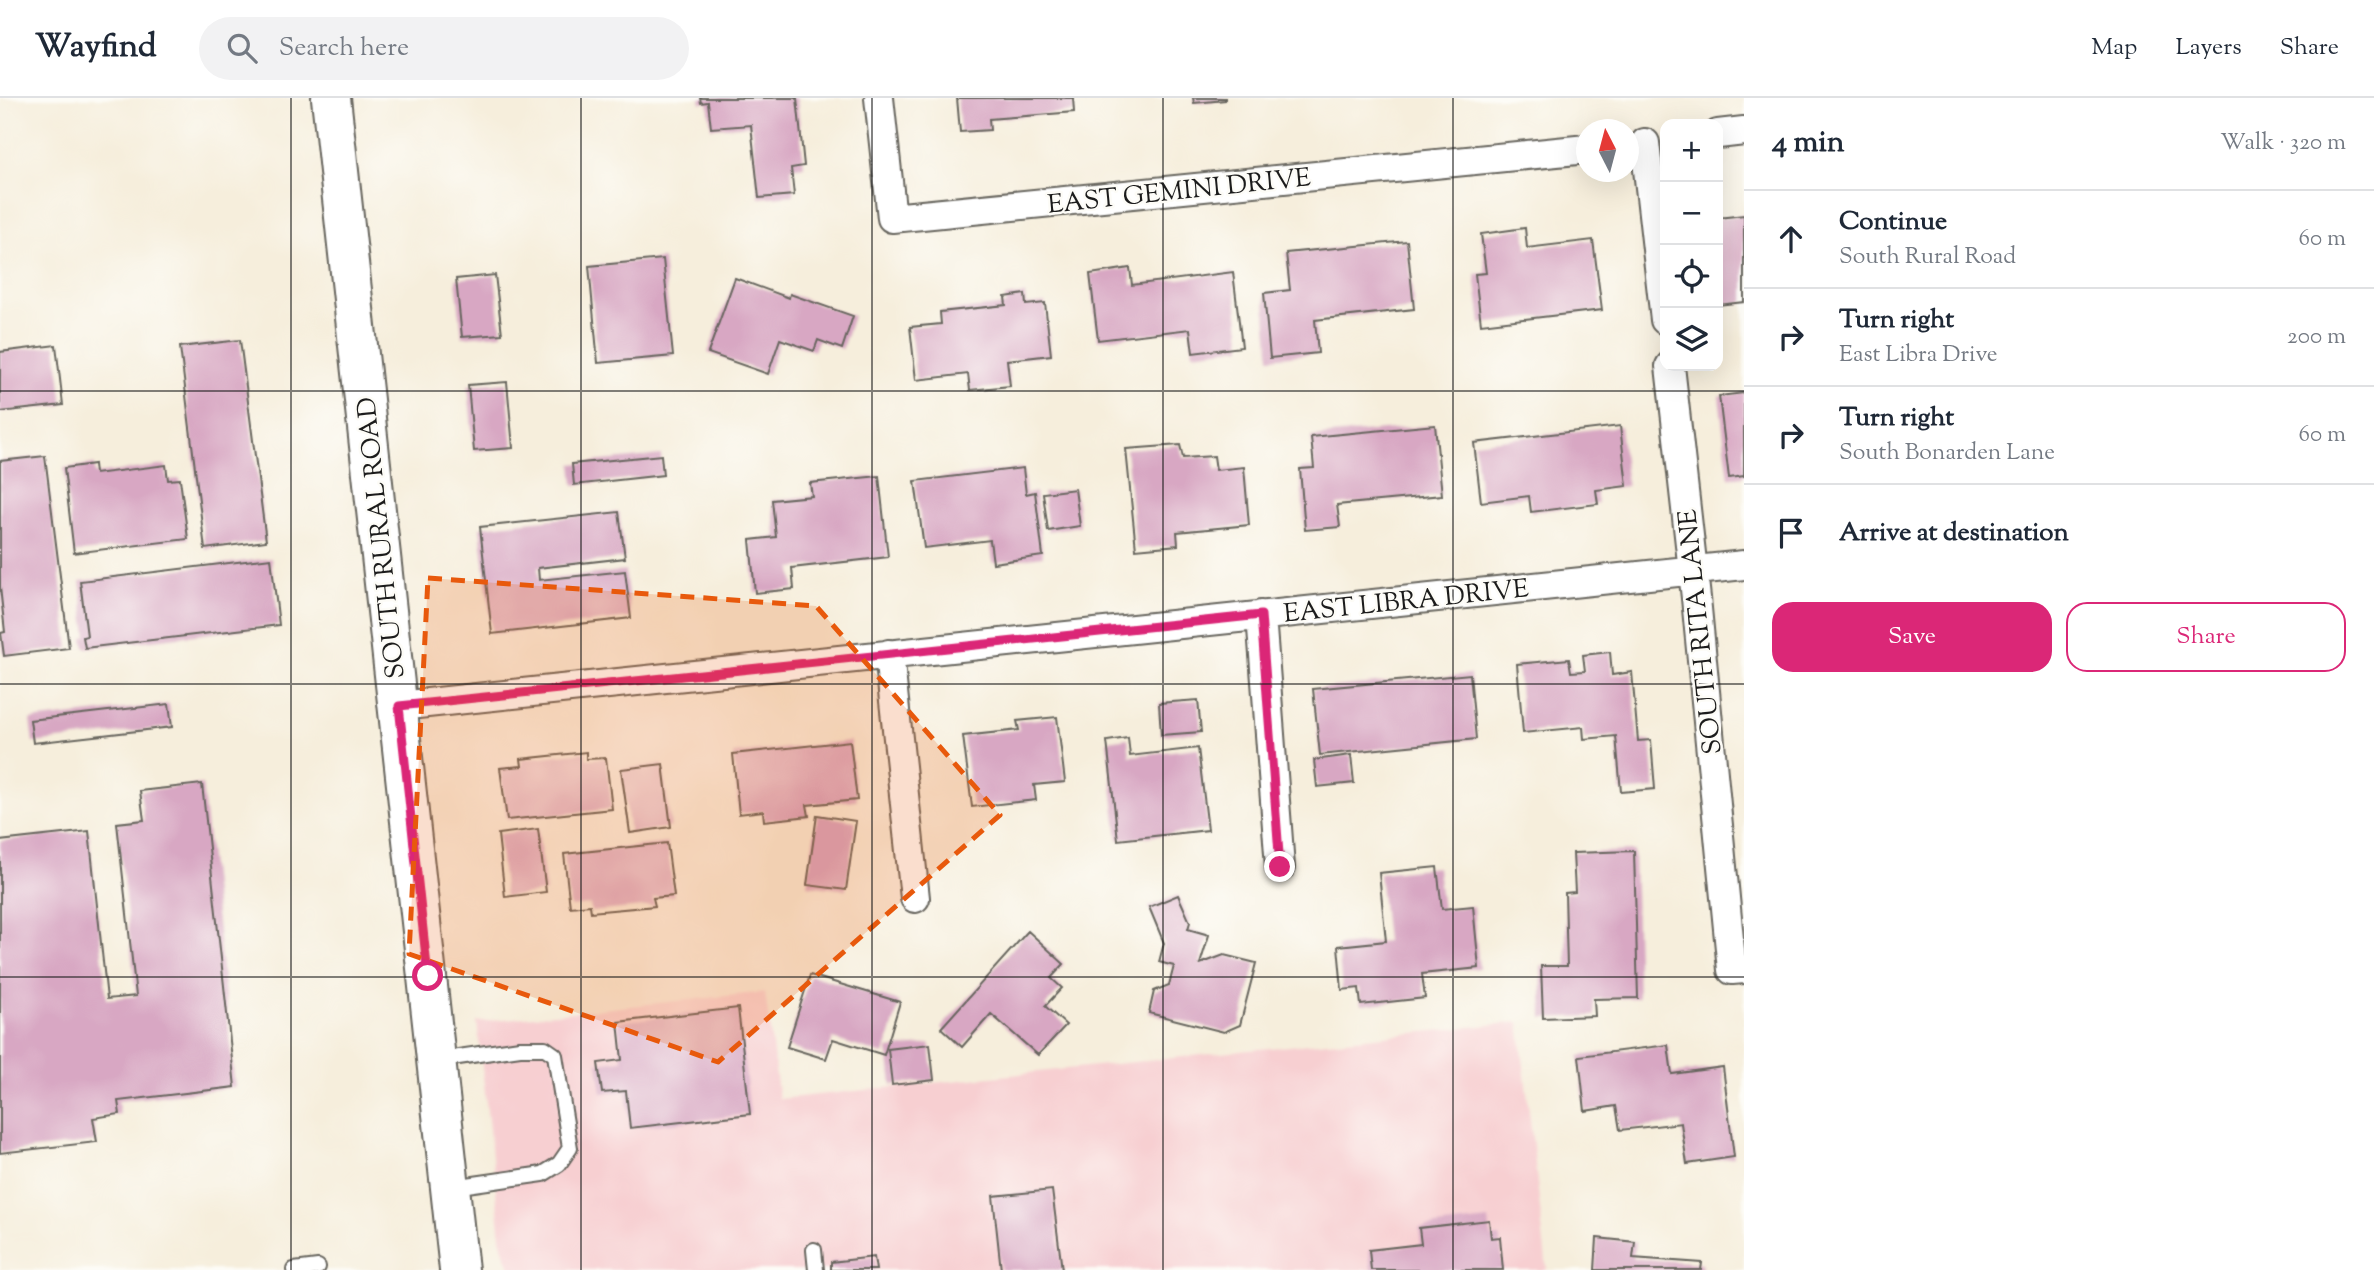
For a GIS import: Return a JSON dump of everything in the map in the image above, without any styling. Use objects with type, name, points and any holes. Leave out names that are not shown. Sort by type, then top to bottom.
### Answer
[{"type":"main road","name":"SOUTH RURAL ROAD","points":[[331,98],[459,1270]]},
{"type":"street","name":"EAST GEMINI DRIVE","points":[[879,98],[892,218],[1576,150]]},
{"type":"street","points":[[1723,133],[1744,131]]},
{"type":"street","points":[[1646,143],[1664,308]]},
{"type":"street","name":"SOUTH RITA LANE","points":[[1671,371],[1732,970],[1744,969]]},
{"type":"street","name":"EAST LIBRA DRIVE","points":[[399,706],[1744,565]]},
{"type":"street","points":[[1261,615],[1280,867]]},
{"type":"street","points":[[889,654],[915,898]]},
{"type":"lane","points":[[437,1060],[520,1048],[545,1048],[555,1055],[570,1148],[559,1164],[543,1174],[450,1188]]},
{"type":"lane","points":[[814,1250],[816,1270]]},
{"type":"lane","points":[[294,1270],[318,1267]]},
{"type":"highlighted area","points":[[428,578],[816,606],[1000,815],[718,1062],[409,954]]},
{"type":"shaded area","points":[[765,992],[779,1099],[1519,1022],[1547,1270],[511,1270],[502,1246],[477,1022]]},
{"type":"building","points":[[700,98],[797,98],[804,166],[791,168],[794,195],[759,198],[751,125],[711,128],[708,102],[701,103]]},
{"type":"building","points":[[957,98],[1073,98],[1074,112],[989,119],[990,130],[960,132]]},
{"type":"building","points":[[1193,98],[1225,98],[1225,100],[1194,103]]},
{"type":"building","points":[[1744,215],[1744,302],[1723,304],[1723,217]]},
{"type":"building","points":[[1525,228],[1527,248],[1593,240],[1602,310],[1481,324],[1475,274],[1486,273],[1481,234]]},
{"type":"building","points":[[1407,241],[1414,309],[1315,320],[1318,353],[1270,358],[1264,293],[1290,290],[1286,253]]},
{"type":"building","points":[[663,259],[673,356],[598,363],[589,266]]},
{"type":"building","points":[[1130,268],[1132,285],[1233,272],[1242,347],[1193,353],[1190,329],[1098,340],[1090,274]]},
{"type":"building","points":[[495,275],[502,334],[462,337],[456,279]]},
{"type":"building","points":[[735,278],[789,298],[790,294],[853,316],[842,349],[818,340],[814,351],[780,339],[768,374],[708,353]]},
{"type":"building","points":[[1025,294],[1026,305],[1045,303],[1051,355],[1007,360],[1010,386],[970,390],[968,374],[916,380],[910,327],[941,324],[940,312],[1006,305],[1005,297]]},
{"type":"building","points":[[240,340],[266,541],[205,549],[180,347]]},
{"type":"building","points":[[56,345],[63,405],[0,412],[0,352]]},
{"type":"building","points":[[507,382],[513,448],[474,451],[468,385]]},
{"type":"building","points":[[1744,393],[1744,476],[1729,478],[1719,396]]},
{"type":"building","points":[[1435,425],[1442,495],[1337,505],[1340,527],[1305,530],[1300,469],[1314,468],[1311,437]]},
{"type":"building","points":[[1620,426],[1627,486],[1596,490],[1598,504],[1531,512],[1529,496],[1481,502],[1474,443]]},
{"type":"building","points":[[1180,445],[1183,458],[1214,456],[1216,470],[1244,467],[1249,525],[1177,532],[1178,545],[1136,549],[1126,449]]},
{"type":"building","points":[[661,455],[663,475],[574,485],[572,464]]},
{"type":"building","points":[[45,456],[69,648],[4,656],[1,633],[5,632],[0,587],[0,461]]},
{"type":"building","points":[[94,464],[95,474],[166,465],[168,480],[180,479],[188,539],[74,553],[64,468]]},
{"type":"building","points":[[1023,468],[1026,494],[1035,492],[1043,556],[993,563],[990,540],[924,548],[915,481]]},
{"type":"building","points":[[879,476],[888,557],[792,568],[794,589],[755,593],[750,540],[776,537],[772,500],[812,496],[810,483]]},
{"type":"building","points":[[1075,489],[1080,526],[1048,531],[1043,493]]},
{"type":"building","points":[[619,512],[625,558],[538,568],[539,580],[625,571],[631,618],[492,634],[480,527]]},
{"type":"building","points":[[271,558],[279,625],[85,648],[83,637],[87,636],[80,581]]},
{"type":"building","points":[[1610,652],[1612,675],[1632,672],[1638,741],[1651,740],[1655,789],[1621,792],[1616,736],[1584,739],[1583,727],[1523,733],[1517,664],[1569,659],[1571,672],[1585,671],[1583,655]]},
{"type":"building","points":[[1470,674],[1476,739],[1320,755],[1313,689]]},
{"type":"building","points":[[1198,700],[1201,732],[1161,735],[1159,703]]},
{"type":"building","points":[[169,704],[172,727],[33,743],[30,720]]},
{"type":"building","points":[[1057,717],[1065,782],[1034,785],[1036,800],[972,807],[963,736],[1019,730],[1017,721]]},
{"type":"building","points":[[1128,738],[1130,756],[1198,748],[1208,830],[1118,840],[1107,741]]},
{"type":"building","points":[[850,741],[857,800],[807,805],[809,816],[764,821],[763,811],[739,814],[733,754]]},
{"type":"building","points":[[586,752],[586,759],[606,758],[612,809],[507,820],[500,768],[522,766],[521,759]]},
{"type":"building","points":[[1351,755],[1354,783],[1317,787],[1314,760]]},
{"type":"building","points":[[663,764],[671,827],[630,833],[621,769]]},
{"type":"building","points":[[202,784],[235,1087],[118,1101],[120,1114],[93,1118],[97,1142],[0,1153],[0,841],[89,831],[107,999],[136,996],[117,823],[144,820],[140,791]]},
{"type":"building","points":[[817,815],[856,821],[846,890],[807,885]]},
{"type":"building","points":[[538,829],[546,892],[505,897],[498,834]]},
{"type":"building","points":[[667,843],[674,896],[653,898],[655,906],[591,912],[590,905],[570,907],[564,854]]},
{"type":"building","points":[[1634,851],[1638,998],[1594,999],[1595,1016],[1543,1018],[1541,966],[1567,966],[1565,893],[1575,892],[1573,853]]},
{"type":"building","points":[[1437,867],[1442,909],[1473,906],[1479,968],[1422,974],[1425,998],[1361,1005],[1359,988],[1342,990],[1338,946],[1386,941],[1379,873]]},
{"type":"building","points":[[1178,895],[1190,922],[1188,929],[1209,935],[1200,964],[1224,955],[1256,963],[1240,1025],[1224,1032],[1149,1013],[1154,991],[1169,985],[1174,966],[1159,962],[1164,943],[1149,907]]},
{"type":"building","points":[[1028,931],[1064,964],[1051,978],[1062,988],[1045,1006],[1066,1025],[1038,1055],[991,1014],[962,1047],[941,1028]]},
{"type":"building","points":[[810,975],[900,1002],[884,1055],[833,1039],[826,1059],[787,1047]]},
{"type":"building","points":[[738,1008],[750,1114],[630,1128],[626,1091],[602,1093],[598,1063],[622,1060],[618,1022]]},
{"type":"building","points":[[930,1044],[934,1080],[892,1085],[888,1049]]},
{"type":"building","points":[[1668,1045],[1672,1074],[1723,1067],[1734,1157],[1687,1164],[1681,1123],[1620,1130],[1616,1106],[1585,1111],[1579,1056]]},
{"type":"building","points":[[1052,1190],[1062,1270],[1001,1270],[993,1196]]},
{"type":"building","points":[[1489,1220],[1491,1238],[1500,1237],[1503,1270],[1371,1270],[1369,1250],[1421,1244],[1419,1228]]},
{"type":"building","points":[[1597,1238],[1635,1242],[1633,1258],[1702,1263],[1701,1270],[1595,1270]]},
{"type":"building","points":[[874,1257],[876,1270],[831,1270],[831,1262]]},
{"type":"route","points":[[428,976],[399,706],[1261,615],[1280,867]]}]
